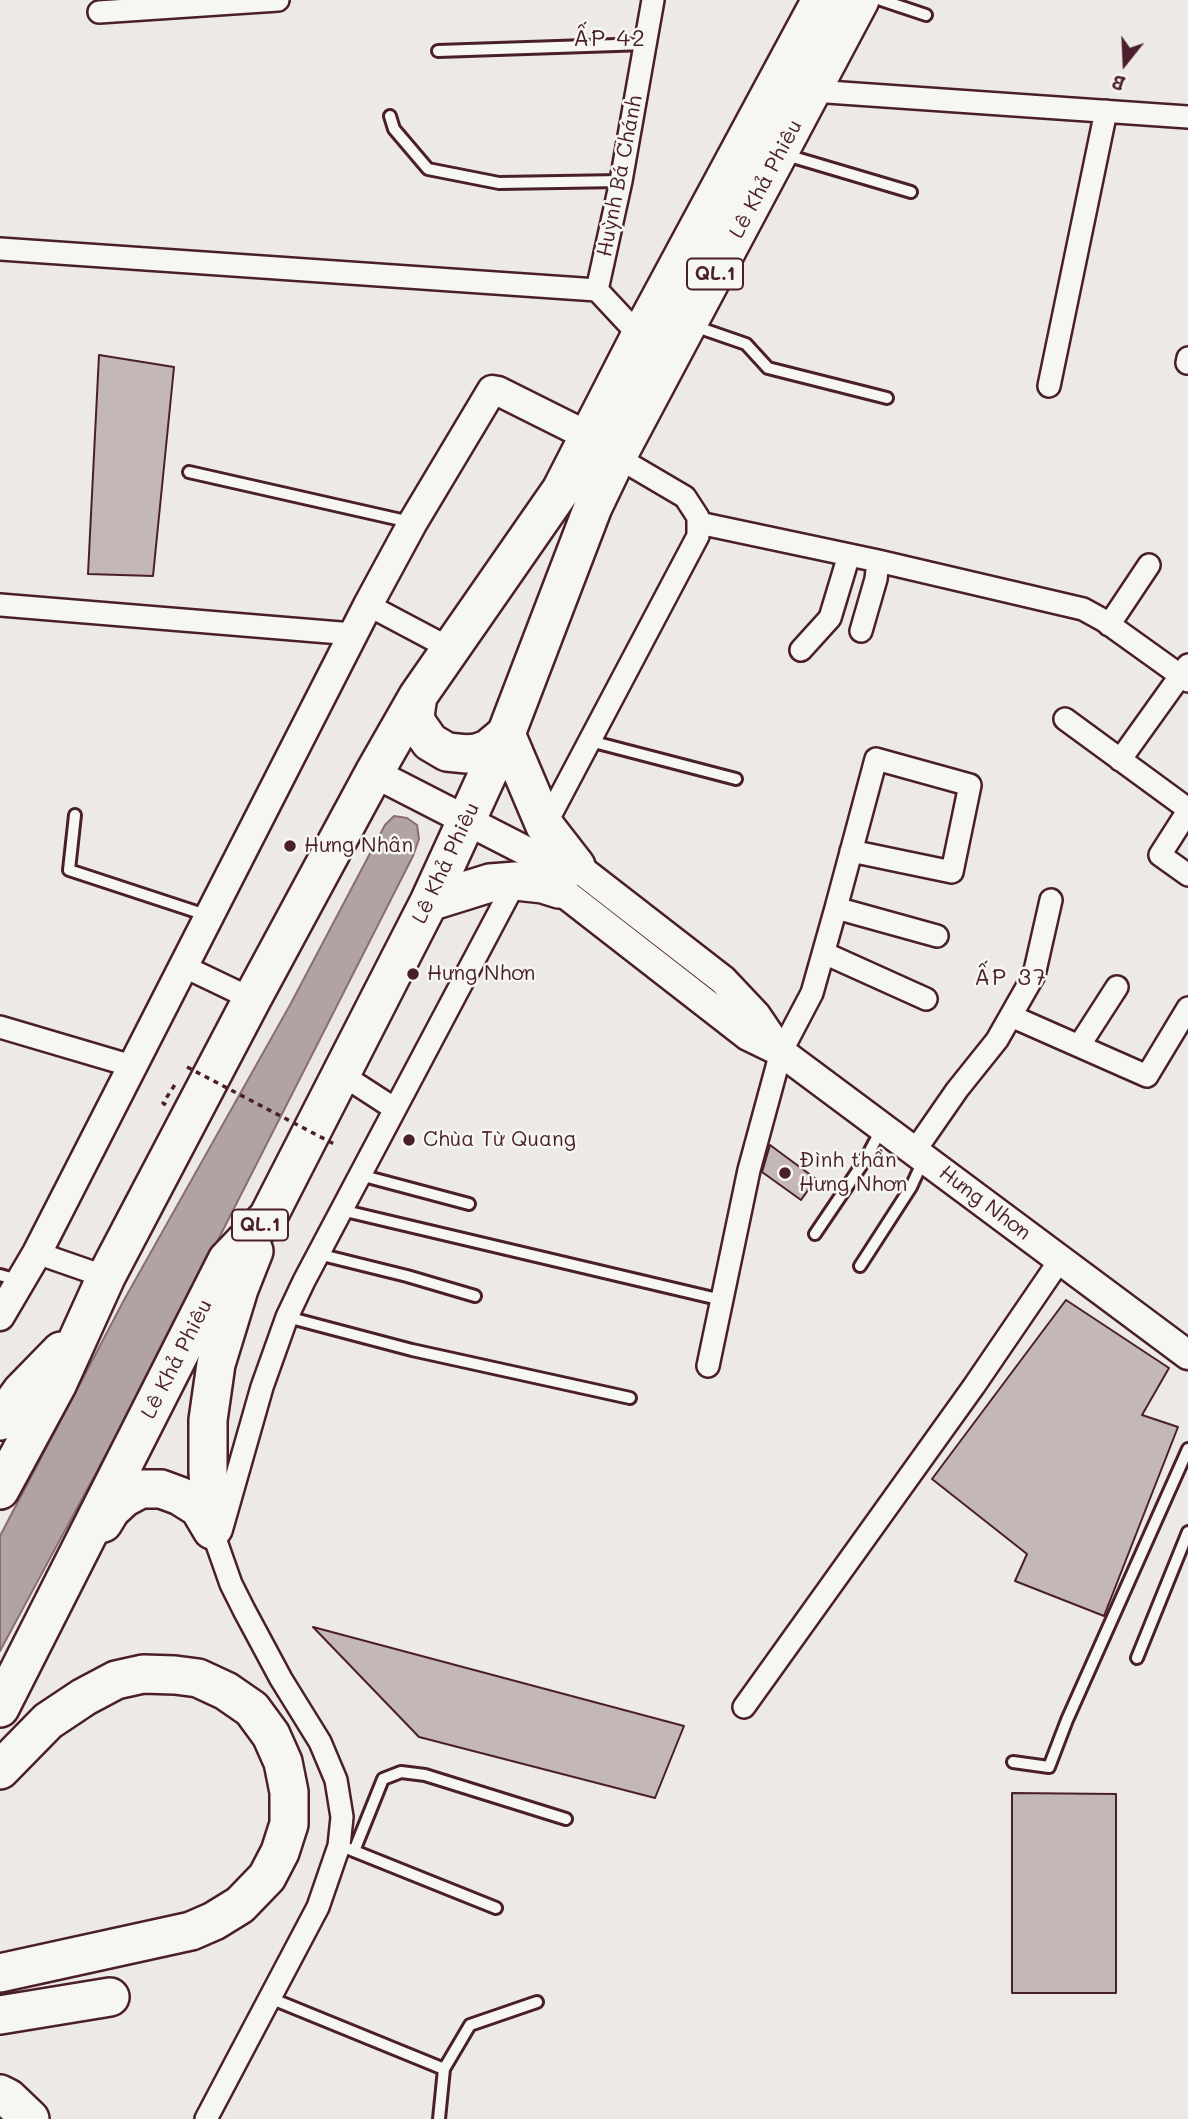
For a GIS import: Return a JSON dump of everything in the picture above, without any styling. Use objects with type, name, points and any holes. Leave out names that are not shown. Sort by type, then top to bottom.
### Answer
[{"type":"highway","name":"Lê Khả Phiêu","points":[[0,1708],[227,1260],[268,1217],[429,901],[506,734],[593,507],[602,447],[640,336],[821,0]]},
{"type":"highway","name":"Lê Khả Phiêu","points":[[0,1490],[57,1385],[106,1277],[252,999],[418,696],[561,490],[602,447],[688,324],[860,0]]},
{"type":"highway","points":[[418,696],[415,716],[418,725],[430,742],[447,752],[477,753],[488,749],[506,734],[530,853],[542,884],[568,878]]},
{"type":"highway","points":[[530,853],[568,878]]},
{"type":"highway","points":[[429,901],[472,887],[530,853]]},
{"type":"highway","points":[[214,1539],[208,1472],[208,1420],[216,1364],[239,1289],[268,1217]]},
{"type":"highway","points":[[0,1421],[21,1392],[79,1333]]},
{"type":"highway","points":[[72,1566],[111,1510],[124,1498],[141,1489],[161,1489],[180,1496],[199,1508],[214,1539]]},
{"type":"highway","points":[[0,1770],[48,1721],[116,1680],[143,1674],[198,1678],[226,1691],[253,1709],[283,1762],[289,1792],[289,1824],[280,1852],[267,1877],[240,1906],[191,1931],[136,1949],[0,1975]]},
{"type":"highway","points":[[0,2015],[110,1997]]},
{"type":"highway","points":[[0,2094],[30,2119]]},
{"type":"street","points":[[99,12],[278,0]]},
{"type":"street","name":"Huỳnh Bá Chánh","points":[[597,290],[621,181],[653,0]]},
{"type":"street","points":[[813,91],[1188,117]]},
{"type":"street","points":[[1049,386],[1105,111]]},
{"type":"street","points":[[0,249],[597,290],[640,336]]},
{"type":"street","points":[[0,1316],[10,1278],[37,1253],[368,605],[413,522],[492,390],[602,447],[685,497],[695,511],[699,523],[695,542],[287,1317],[261,1387],[214,1539],[244,1610],[281,1679],[320,1742],[336,1780],[346,1849],[206,2119]]},
{"type":"street","points":[[699,523],[1083,609],[1186,674],[1120,760]]},
{"type":"street","points":[[801,650],[830,618],[849,555]]},
{"type":"street","points":[[861,631],[876,579],[878,561]]},
{"type":"street","points":[[1109,625],[1149,565]]},
{"type":"street","points":[[0,605],[353,634]]},
{"type":"street","points":[[368,605],[451,649]]},
{"type":"street","points":[[1065,719],[1188,810],[1160,855],[1188,875]]},
{"type":"street","points":[[708,1366],[748,1170],[781,1052],[812,993],[876,759],[970,785],[952,872],[851,851]]},
{"type":"street","points":[[374,773],[530,853]]},
{"type":"street","name":"Hưng Nhơn","points":[[568,878],[748,1036],[781,1052],[1188,1355]]},
{"type":"street","points":[[919,1155],[957,1090],[997,1041],[1034,975],[1051,900]]},
{"type":"street","points":[[836,908],[937,936]]},
{"type":"street","points":[[824,953],[926,999]]},
{"type":"street","points":[[183,966],[252,999]]},
{"type":"street","points":[[1079,1046],[1117,988]]},
{"type":"street","points":[[1011,1016],[1147,1076],[1188,1008]]},
{"type":"street","points":[[0,1027],[132,1066]]},
{"type":"street","points":[[341,1074],[395,1109]]},
{"type":"street","points":[[37,1253],[106,1277]]},
{"type":"street","points":[[744,1707],[974,1386],[1060,1260]]},
{"type":"lane","points":[[881,0],[926,15]]},
{"type":"lane","points":[[438,51],[646,44]]},
{"type":"lane","points":[[390,116],[394,129],[428,169],[499,183],[621,181]]},
{"type":"lane","points":[[779,153],[911,192]]},
{"type":"lane","points":[[688,324],[746,344],[768,368],[887,398]]},
{"type":"lane","points":[[189,472],[413,522]]},
{"type":"lane","points":[[590,741],[736,779]]},
{"type":"lane","points":[[75,814],[69,870],[209,916]]},
{"type":"lane","points":[[815,1234],[865,1160],[882,1127]]},
{"type":"lane","points":[[860,1265],[911,1187],[919,1155]]},
{"type":"lane","points":[[360,1175],[469,1204]]},
{"type":"lane","points":[[341,1210],[722,1300]]},
{"type":"lane","points":[[318,1254],[475,1296]]},
{"type":"lane","points":[[287,1317],[412,1350],[630,1398]]},
{"type":"lane","points":[[1013,1762],[1049,1767],[1067,1720],[1188,1449]]},
{"type":"lane","points":[[1137,1658],[1188,1532]]},
{"type":"lane","points":[[496,1908],[346,1849],[383,1779],[401,1772],[438,1779],[566,1819]]},
{"type":"lane","points":[[270,1998],[444,2069]]},
{"type":"lane","points":[[439,2119],[444,2069],[470,2025],[537,2003]]},
{"type":"path","points":[[187,1067],[334,1144]]},
{"type":"shaded area","points":[[394,816],[407,818],[417,825],[419,839],[413,856],[159,1356],[0,1651],[0,1536],[124,1300],[290,1005],[385,825]]},
{"type":"building","points":[[99,355],[174,367],[153,576],[88,574]]},
{"type":"building","name":"Đình thần Hưng Nhơn","points":[[770,1145],[816,1179],[801,1200],[762,1172]]},
{"type":"building","points":[[1066,1300],[1169,1368],[1142,1415],[1178,1427],[1104,1616],[1015,1581],[1027,1554],[932,1479]]},
{"type":"building","points":[[313,1627],[684,1726],[655,1798],[419,1737]]},
{"type":"building","points":[[1012,1793],[1116,1794],[1116,1993],[1012,1993]]},
{"type":"place","name":"Hưng Nhân","points":[[290,846]]},
{"type":"place","name":"Hưng Nhơn","points":[[413,974]]},
{"type":"place","name":"Chùa Từ Quang","points":[[409,1140]]},
{"type":"place","name":"Đình thần Hưng Nhơn","points":[[785,1173]]},
{"type":"district","name":"ẤP 42","points":[[610,39]]},
{"type":"district","name":"ẤP 37","points":[[1011,978]]}]
